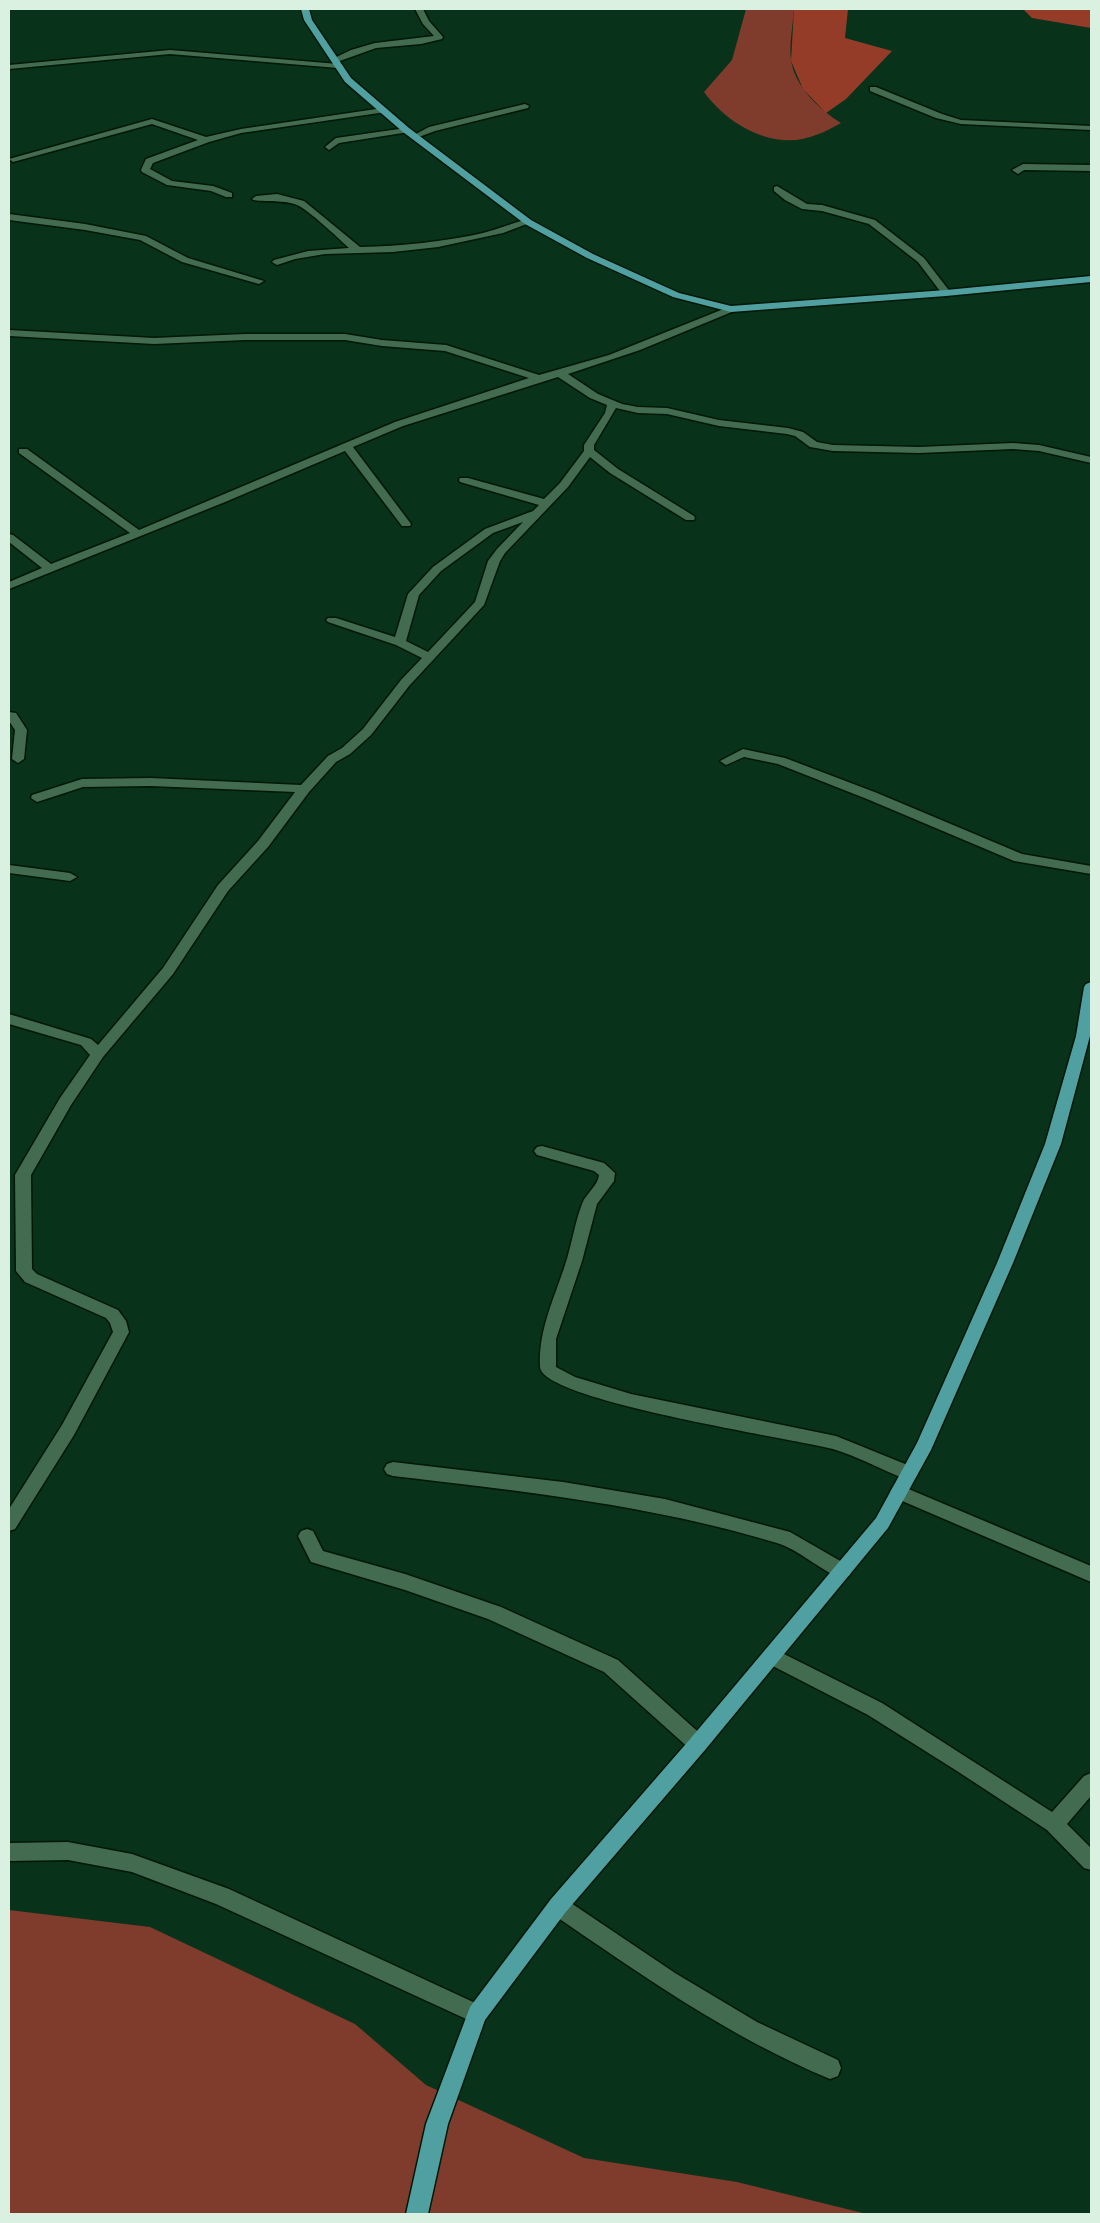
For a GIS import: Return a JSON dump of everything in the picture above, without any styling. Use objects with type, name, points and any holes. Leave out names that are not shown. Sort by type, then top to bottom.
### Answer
[{"type":"main road","points":[[305,9],[308,20],[348,80],[406,130],[528,222],[590,256],[676,295],[731,309],[946,293],[1091,279]]},
{"type":"main road","points":[[417,2214],[437,2124],[477,2014],[558,1906],[698,1744],[882,1523],[910,1473],[925,1445],[1006,1263],[1053,1144],[1074,1064],[1087,1037],[1091,987]]},
{"type":"street","points":[[9,67],[170,52],[261,61],[336,63],[360,50],[389,42],[424,42],[440,37],[426,22],[420,9]]},
{"type":"street","points":[[873,89],[939,116],[961,122],[1091,128]]},
{"type":"street","points":[[416,136],[432,129],[525,106]]},
{"type":"street","points":[[229,195],[213,189],[170,183],[145,170],[149,161],[206,140],[256,129],[384,110]]},
{"type":"street","points":[[13,159],[152,121],[206,140]]},
{"type":"street","points":[[329,147],[336,141],[406,130]]},
{"type":"street","points":[[1018,172],[1016,170],[1023,167],[1091,168]]},
{"type":"street","points":[[777,190],[805,207],[822,208],[872,222],[921,260],[946,293]]},
{"type":"street","points":[[256,199],[277,197],[301,203],[358,250]]},
{"type":"street","points":[[9,217],[86,227],[142,238],[185,260],[258,281]]},
{"type":"street","points":[[276,262],[291,256],[409,248],[505,230],[528,222]]},
{"type":"street","points":[[9,586],[407,421],[539,378],[560,374],[652,342],[731,309]]},
{"type":"street","points":[[9,333],[154,341],[245,337],[344,336],[382,343],[446,348],[539,378]]},
{"type":"street","points":[[560,374],[594,396],[612,404],[638,410],[667,410],[718,423],[788,431],[799,434],[814,445],[833,448],[919,450],[1014,446],[1039,448],[1091,460]]},
{"type":"street","points":[[9,1524],[68,1430],[122,1332],[118,1321],[112,1314],[31,1278],[24,1271],[16,1178],[98,1054],[168,971],[210,907],[263,844],[304,789],[332,759],[367,732],[428,657],[480,603],[494,562],[501,551],[564,485],[589,451],[589,445],[610,413],[612,404]]},
{"type":"street","points":[[346,445],[392,502],[406,524]]},
{"type":"street","points":[[23,451],[138,534]]},
{"type":"street","points":[[589,451],[614,471],[690,518]]},
{"type":"street","points":[[464,480],[546,503]]},
{"type":"street","points":[[400,642],[414,594],[437,569],[489,531],[535,514]]},
{"type":"street","points":[[9,537],[49,568]]},
{"type":"street","points":[[332,620],[400,642],[428,657]]},
{"type":"street","points":[[9,716],[12,716],[21,730],[18,759]]},
{"type":"street","points":[[726,761],[743,754],[781,761],[872,796],[1019,858],[1091,870]]},
{"type":"street","points":[[37,798],[82,783],[151,782],[304,789]]},
{"type":"street","points":[[9,868],[70,877]]},
{"type":"street","points":[[9,1019],[86,1042],[98,1054]]},
{"type":"street","points":[[542,1151],[599,1167],[607,1173],[606,1181],[590,1203],[574,1261],[548,1339],[548,1370],[569,1382],[631,1401],[721,1421],[836,1443],[910,1473]]},
{"type":"street","points":[[393,1469],[563,1489],[665,1506],[784,1537],[843,1571]]},
{"type":"street","points":[[899,1492],[1091,1574]]},
{"type":"street","points":[[307,1536],[316,1557],[405,1582],[494,1613],[611,1666],[698,1744]]},
{"type":"street","points":[[772,1656],[875,1709],[1054,1824],[1091,1861]]},
{"type":"street","points":[[1054,1824],[1091,1782]]},
{"type":"street","points":[[9,1852],[68,1851],[132,1863],[222,1896],[477,2014]]},
{"type":"street","points":[[558,1906],[668,1980],[748,2029],[830,2068]]},
{"type":"shaded area","points":[[746,9],[794,9],[790,48],[793,70],[809,96],[824,111],[841,123],[816,135],[800,139],[768,138],[739,125],[714,104],[704,92],[732,60]]},
{"type":"shaded area","points":[[794,9],[848,9],[845,38],[892,51],[846,99],[826,113],[803,89],[791,61]]},
{"type":"shaded area","points":[[1023,9],[1091,9],[1091,28],[1032,18]]},
{"type":"shaded area","points":[[9,1910],[150,1927],[355,2024],[426,2085],[584,2158],[737,2182],[867,2214],[9,2214]]}]
